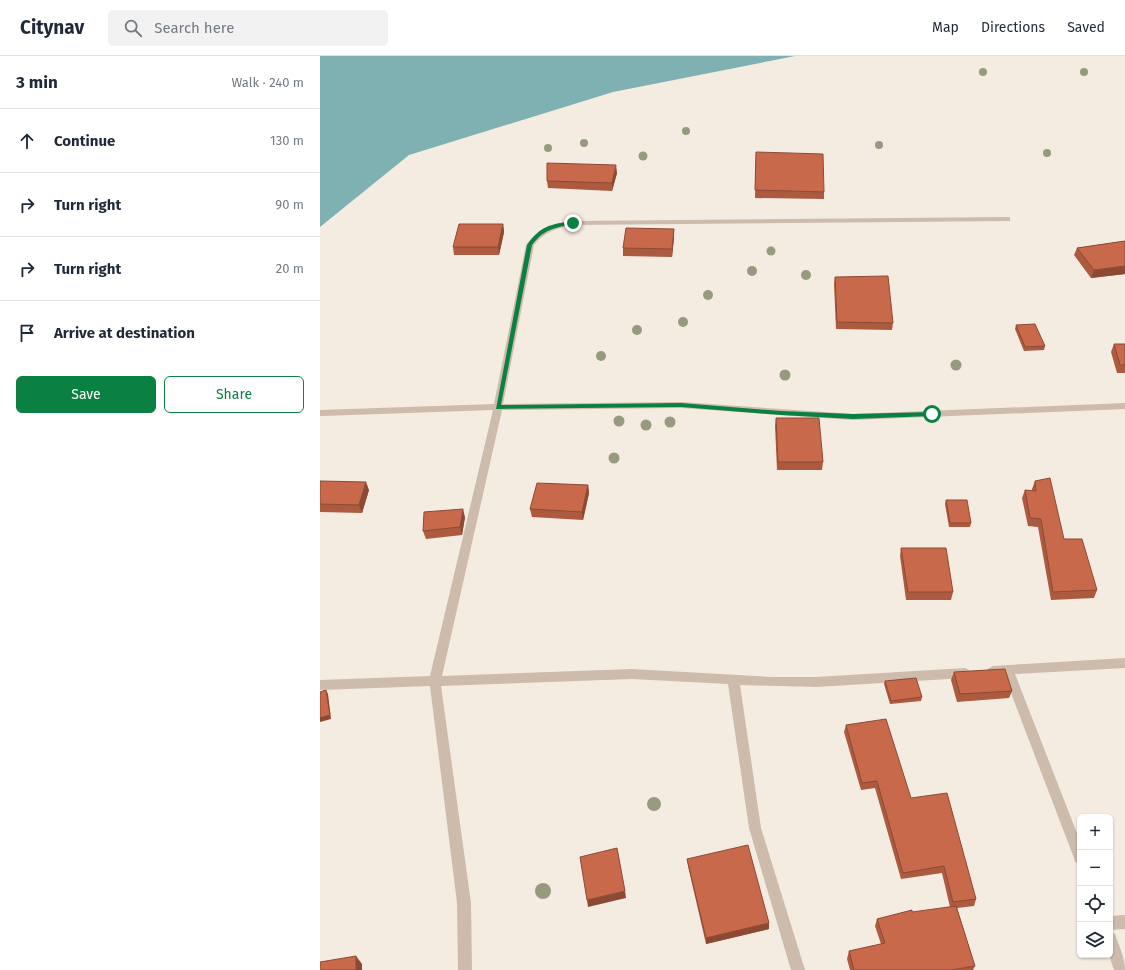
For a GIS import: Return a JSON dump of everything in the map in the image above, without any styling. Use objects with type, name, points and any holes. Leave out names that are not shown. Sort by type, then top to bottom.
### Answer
[{"type":"street","points":[[465,970],[464,903],[435,681],[498,407],[530,245],[537,235],[552,226],[573,223],[1007,220]]},
{"type":"street","points":[[322,412],[498,407],[681,405],[781,413],[853,416],[1125,406]]},
{"type":"street","points":[[320,685],[632,674],[771,682],[816,682],[1125,663]]},
{"type":"street","points":[[1008,670],[1077,850]]},
{"type":"street","points":[[733,679],[755,828],[798,970]]},
{"type":"street","points":[[1113,923],[1125,922]]},
{"type":"street","points":[[1113,948],[1120,970]]},
{"type":"water","points":[[320,56],[795,56],[613,92],[409,155],[320,227]]},
{"type":"building","points":[[756,152],[823,154],[824,192],[755,190]]},
{"type":"building","points":[[547,163],[616,165],[612,183],[547,181]]},
{"type":"building","points":[[459,224],[503,224],[498,247],[453,247]]},
{"type":"building","points":[[626,228],[674,229],[672,249],[623,248]]},
{"type":"building","points":[[1125,241],[1125,266],[1094,270],[1077,248]]},
{"type":"building","points":[[888,276],[893,323],[837,322],[835,277]]},
{"type":"building","points":[[1035,324],[1045,346],[1025,347],[1016,325]]},
{"type":"building","points":[[1114,344],[1125,344],[1125,365],[1120,365]]},
{"type":"building","points":[[776,418],[819,418],[823,462],[778,462]]},
{"type":"building","points":[[1050,478],[1064,539],[1082,539],[1097,590],[1053,592],[1041,519],[1030,518],[1025,490],[1036,491],[1035,481]]},
{"type":"building","points":[[320,481],[366,482],[359,505],[320,504]]},
{"type":"building","points":[[537,483],[588,485],[582,512],[530,509]]},
{"type":"building","points":[[946,500],[967,500],[971,523],[950,523]]},
{"type":"building","points":[[463,509],[460,527],[423,531],[424,512]]},
{"type":"building","points":[[901,548],[946,548],[953,592],[908,592]]},
{"type":"building","points":[[1005,669],[1012,691],[960,694],[954,672]]},
{"type":"building","points":[[916,678],[922,697],[891,701],[885,681]]},
{"type":"building","points":[[326,690],[330,715],[320,718],[320,692]]},
{"type":"building","points":[[886,719],[911,798],[947,793],[976,899],[953,902],[944,866],[903,873],[877,781],[862,783],[846,725]]},
{"type":"building","points":[[748,845],[769,923],[706,938],[687,859]]},
{"type":"building","points":[[617,848],[625,891],[587,900],[580,857]]},
{"type":"building","points":[[956,906],[975,966],[951,970],[854,970],[849,951],[885,943],[877,919],[912,910],[912,912]]},
{"type":"building","points":[[356,956],[356,970],[320,970],[320,962]]},
{"type":"route","points":[[573,223],[552,226],[537,235],[530,245],[498,407],[681,405],[781,413],[853,416],[932,414]]}]
